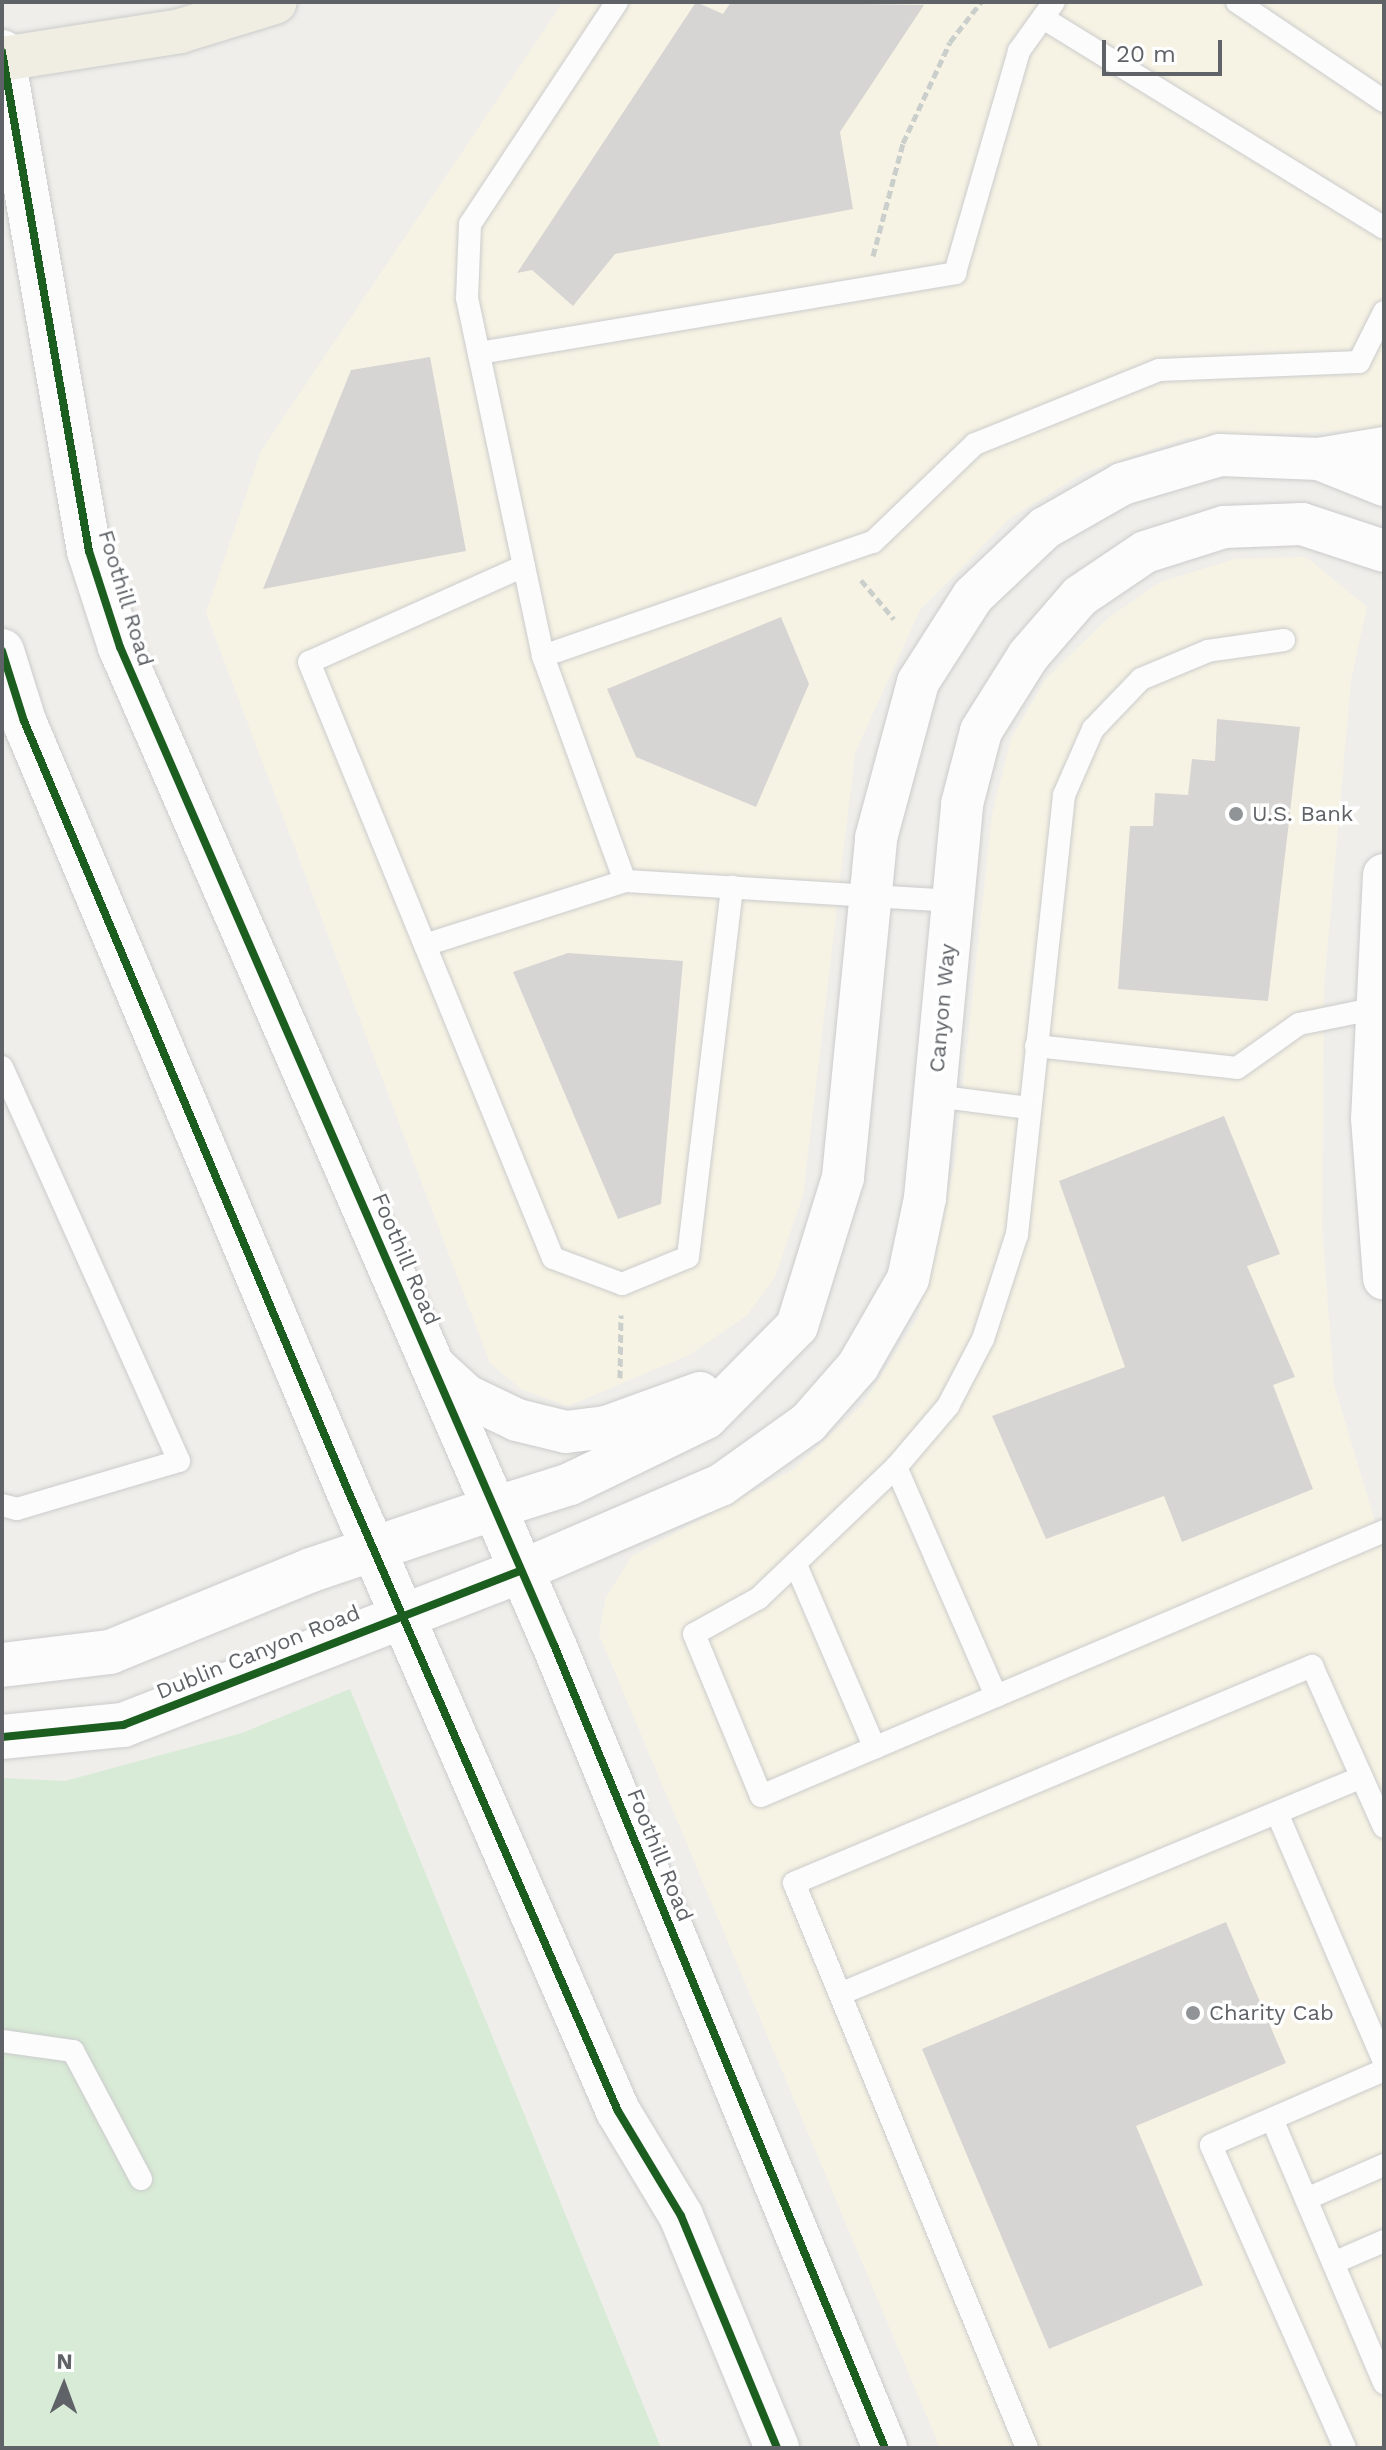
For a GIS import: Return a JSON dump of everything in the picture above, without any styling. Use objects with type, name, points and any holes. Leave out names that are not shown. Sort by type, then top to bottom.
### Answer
[{"type":"highway","points":[[2,57],[180,31],[275,2]]},
{"type":"main road","name":"Foothill Road","points":[[2,57],[89,551],[120,647],[521,1571],[885,2448]]},
{"type":"main road","points":[[2,651],[24,721],[404,1615],[618,2111],[681,2216],[777,2448]]},
{"type":"main road","points":[[2,1665],[110,1652],[376,1547],[494,1508]]},
{"type":"main road","name":"Dublin Canyon Road","points":[[2,1737],[123,1725],[521,1571]]},
{"type":"street","points":[[494,1508],[570,1484],[706,1418],[766,1362],[797,1326],[816,1282],[843,1177],[876,838],[918,682],[973,596],[1045,528],[1122,484],[1220,455],[1319,459],[1384,448]]},
{"type":"street","points":[[1319,459],[1384,485]]},
{"type":"street","name":"Canyon Way","points":[[521,1571],[721,1485],[808,1423],[858,1366],[908,1279],[935,1096],[950,901],[962,804],[981,731],[1028,656],[1080,596],[1145,552],[1224,527],[1302,524],[1384,551]]},
{"type":"street","points":[[1384,875],[1373,1009],[1384,1279]]},
{"type":"street","points":[[432,1364],[467,1396],[517,1420],[566,1432],[677,1404],[766,1362]]},
{"type":"lane","points":[[617,2],[470,224],[467,298],[543,656],[625,881]]},
{"type":"lane","points":[[1237,2],[1384,101]]},
{"type":"lane","points":[[479,353],[955,273],[1019,51],[1049,10],[1384,228]]},
{"type":"lane","points":[[543,656],[873,542],[975,444],[1159,370],[1359,362],[1384,312]]},
{"type":"lane","points":[[524,566],[309,662],[553,1258],[622,1284],[688,1257],[732,887]]},
{"type":"lane","points":[[1284,640],[1208,651],[1141,679],[1093,729],[1064,795],[1017,1234],[983,1339],[948,1406],[896,1467],[759,1598],[694,1634],[761,1796],[1384,1531]]},
{"type":"lane","points":[[425,945],[625,881],[950,901]]},
{"type":"lane","points":[[1036,1046],[1237,1068],[1299,1024],[1373,1009]]},
{"type":"lane","points":[[2,1067],[179,1461],[17,1509],[2,1505]]},
{"type":"lane","points":[[935,1096],[1029,1108]]},
{"type":"lane","points":[[896,1467],[996,1696]]},
{"type":"lane","points":[[796,1565],[875,1748]]},
{"type":"lane","points":[[1027,2448],[794,1883],[1312,1666],[1384,1827]]},
{"type":"lane","points":[[840,1994],[1362,1777]]},
{"type":"lane","points":[[1277,1813],[1384,2062]]},
{"type":"lane","points":[[2,2041],[73,2051],[141,2179]]},
{"type":"lane","points":[[1345,2448],[1211,2145],[1384,2070]]},
{"type":"lane","points":[[1272,2119],[1384,2383]]},
{"type":"lane","points":[[1306,2199],[1384,2165]]},
{"type":"lane","points":[[1333,2263],[1384,2241]]},
{"type":"path","points":[[875,286],[871,267],[903,143],[950,42],[981,2]]},
{"type":"path","points":[[839,554],[894,619]]},
{"type":"shaded area","points":[[563,2],[1384,2],[1384,429],[1186,438],[1085,472],[1010,518],[920,610],[855,753],[803,1195],[775,1277],[747,1315],[689,1355],[568,1406],[521,1389],[490,1363],[206,613],[261,451]]},
{"type":"shaded area","points":[[1306,557],[1367,607],[1351,680],[1324,986],[1322,1227],[1334,1385],[1384,1552],[1384,2448],[940,2448],[599,1634],[606,1597],[632,1556],[793,1470],[863,1404],[918,1317],[955,1162],[992,814],[1011,739],[1045,680],[1107,619],[1160,582],[1235,559]]},
{"type":"green space","points":[[350,1689],[661,2448],[2,2448],[2,1778],[65,1781],[242,1733]]},
{"type":"building","points":[[696,2],[723,14],[731,2],[924,5],[840,132],[853,209],[615,254],[573,306],[532,270],[517,273]]},
{"type":"building","points":[[430,357],[466,551],[263,589],[351,370]]},
{"type":"building","points":[[781,617],[809,684],[756,807],[636,757],[607,689]]},
{"type":"building","points":[[1217,719],[1300,727],[1268,1001],[1118,989],[1130,826],[1153,826],[1155,793],[1188,795],[1192,759],[1215,761]]},
{"type":"building","points":[[568,953],[683,961],[661,1204],[618,1219],[513,972]]},
{"type":"building","points":[[1224,1116],[1280,1254],[1247,1266],[1295,1377],[1273,1385],[1313,1489],[1182,1542],[1164,1496],[1046,1539],[992,1416],[1125,1367],[1059,1181]]},
{"type":"building","points":[[1226,1922],[1286,2063],[1136,2126],[1203,2285],[1049,2349],[922,2049]]},
{"type":"cycle path","points":[[2,52],[89,551],[120,647],[554,1645],[885,2448]]},
{"type":"cycle path","points":[[2,651],[24,721],[349,1493],[618,2111],[681,2216],[777,2448]]},
{"type":"cycle path","points":[[2,1737],[123,1725],[521,1571]]},
{"type":"place","name":"U.S. Bank","points":[[1236,814]]},
{"type":"place","name":"Charity Cab","points":[[1193,2013]]}]
